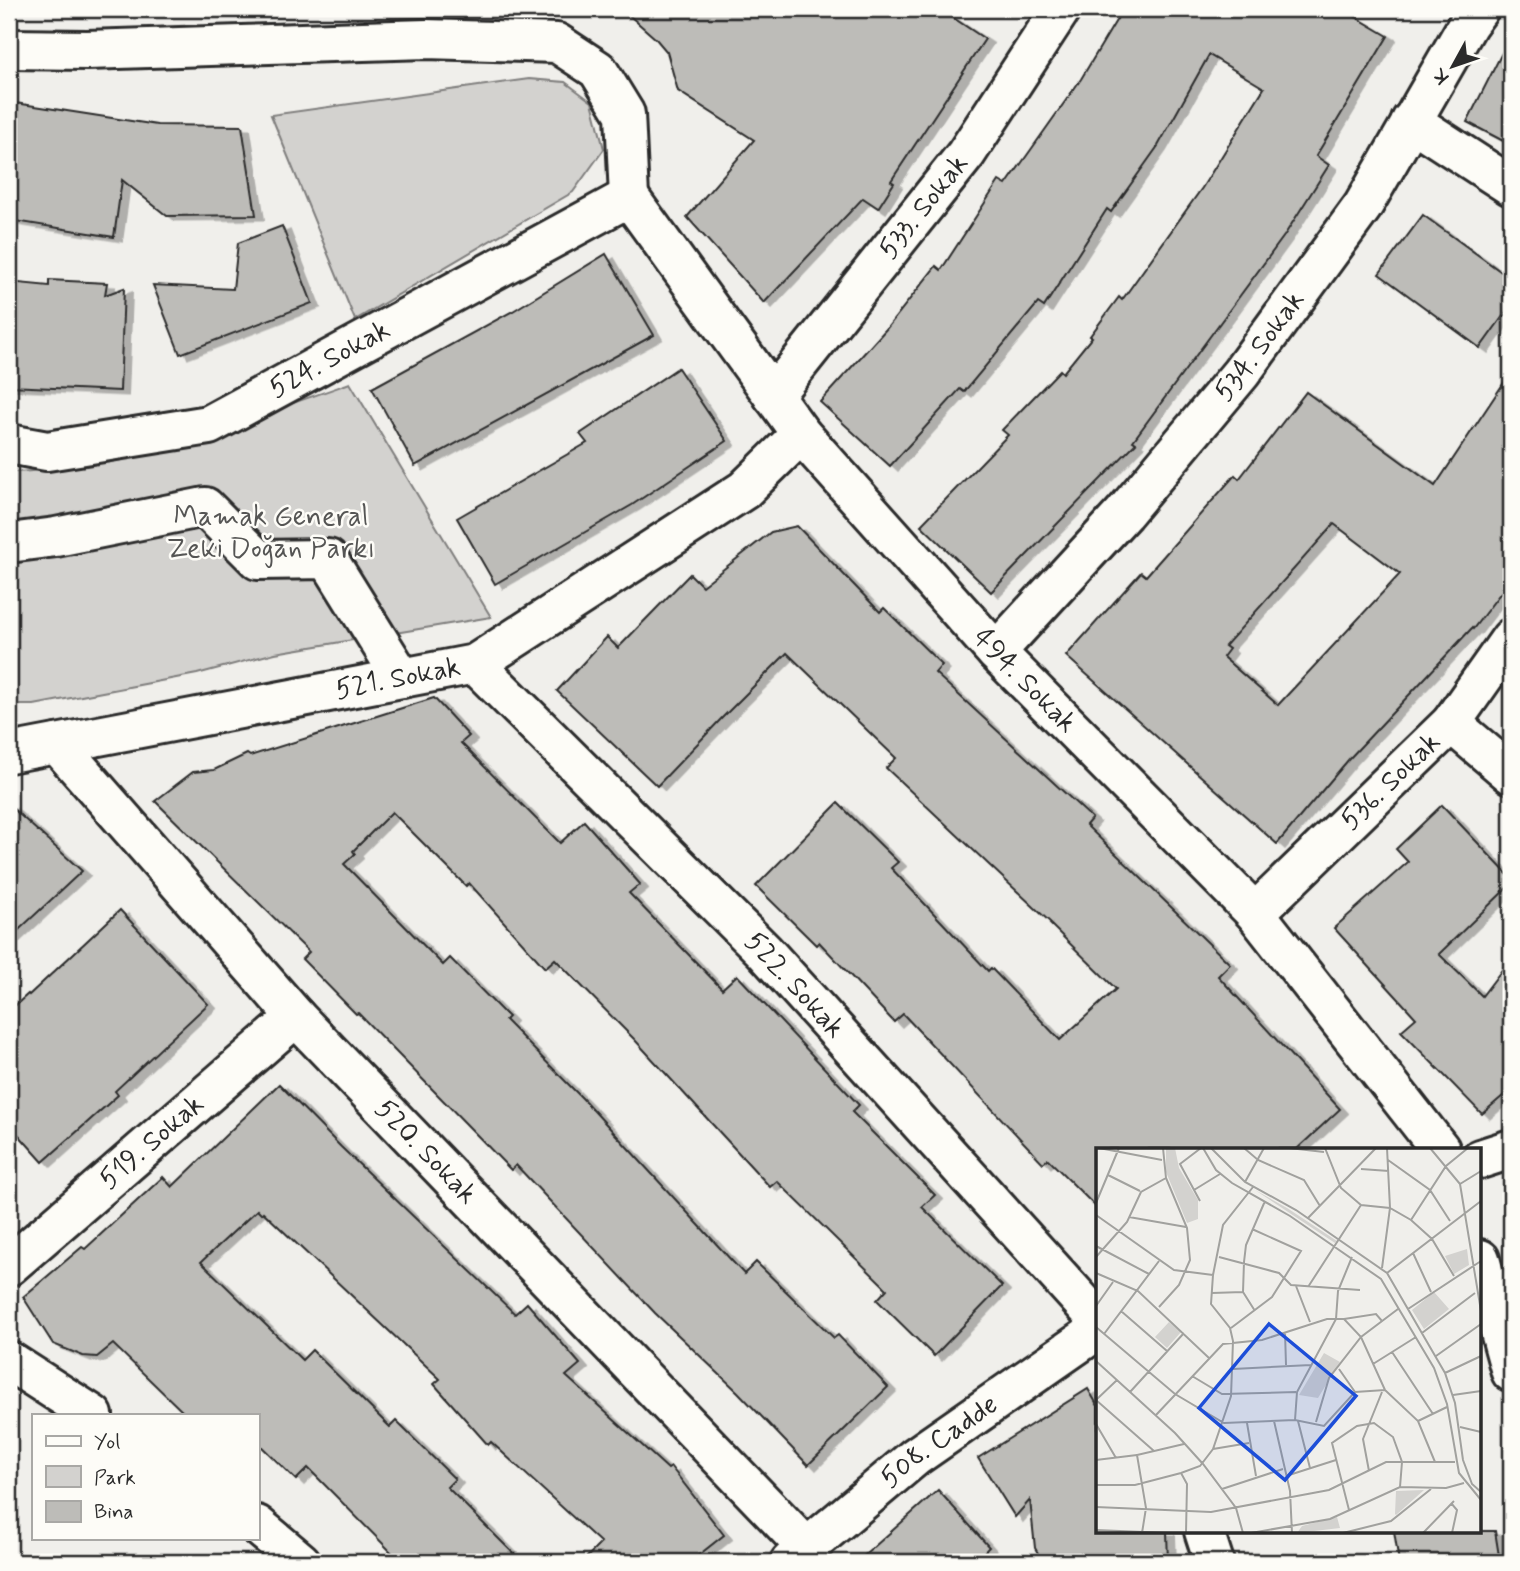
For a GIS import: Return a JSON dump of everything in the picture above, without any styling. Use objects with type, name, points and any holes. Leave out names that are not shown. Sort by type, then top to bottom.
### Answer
[{"type":"street","name":"533. Sokak","points":[[773,396],[967,154],[1061,9]]},
{"type":"street","name":"534. Sokak","points":[[996,652],[1124,513],[1241,373],[1363,205],[1411,121],[1463,14]]},
{"type":"street","points":[[9,49],[87,50],[426,39],[557,43],[598,70],[625,114],[629,197]]},
{"type":"street","points":[[1411,121],[1511,186]]},
{"type":"street","name":"494. Sokak","points":[[629,197],[802,434],[996,652],[1255,913],[1439,1148]]},
{"type":"street","name":"524. Sokak","points":[[9,444],[47,451],[209,425],[629,197]]},
{"type":"street","name":"521. Sokak","points":[[9,753],[475,664],[744,490],[802,434]]},
{"type":"street","points":[[9,543],[57,537],[205,507],[258,560],[328,558],[402,678]]},
{"type":"street","name":"536. Sokak","points":[[1255,913],[1451,723],[1511,638]]},
{"type":"street","name":"522. Sokak","points":[[475,664],[764,951],[1096,1319]]},
{"type":"street","points":[[1451,723],[1511,775]]},
{"type":"street","name":"520. Sokak","points":[[57,744],[296,1017],[799,1555]]},
{"type":"street","name":"519. Sokak","points":[[9,1266],[296,1017]]},
{"type":"street","points":[[1482,1158],[1511,1149]]},
{"type":"street","points":[[1482,1266],[1511,1373]]},
{"type":"street","name":"508. Cadde","points":[[799,1555],[915,1457],[1096,1331]]},
{"type":"street","points":[[9,1361],[91,1414]]},
{"type":"street","points":[[259,1527],[301,1562]]},
{"type":"street","points":[[1204,1532],[1214,1562]]},
{"type":"green space","points":[[529,79],[565,82],[592,102],[604,149],[573,192],[355,320],[271,115]]},
{"type":"green space","name":"Mamak General Zeki Doğan Parkı","points":[[350,383],[491,617],[275,653],[197,674],[34,705],[9,705],[9,472],[99,460],[163,444],[226,426]]},
{"type":"building","points":[[622,9],[940,9],[985,39],[891,181],[894,183],[878,208],[863,198],[764,303],[687,217],[754,140],[678,91],[667,52]]},
{"type":"building","points":[[1123,9],[1342,9],[1388,36],[1316,156],[1329,165],[1284,236],[1133,441],[1136,443],[991,592],[921,525],[1008,435],[1002,430],[1060,370],[1063,373],[1119,297],[1122,300],[1202,188],[1264,88],[1209,55],[1158,146],[1111,212],[1107,209],[1044,307],[1038,303],[964,392],[960,389],[890,466],[820,402],[887,328],[936,266],[941,270],[999,181],[1006,185],[1081,79]]},
{"type":"building","points":[[1511,35],[1511,145],[1467,122]]},
{"type":"building","points":[[9,102],[157,125],[242,126],[256,215],[167,216],[122,180],[114,237],[9,220]]},
{"type":"building","points":[[1423,215],[1511,279],[1511,305],[1480,348],[1379,274]]},
{"type":"building","points":[[282,226],[312,303],[180,354],[153,285],[233,289],[238,243]]},
{"type":"building","points":[[606,254],[654,335],[415,466],[372,388],[513,311]]},
{"type":"building","points":[[49,280],[107,283],[105,295],[124,288],[120,391],[9,386],[9,282],[49,286]]},
{"type":"building","points":[[678,368],[727,441],[632,505],[495,584],[457,518],[587,443],[580,434]]},
{"type":"building","points":[[1511,372],[1511,579],[1473,629],[1349,759],[1277,844],[1066,656],[1141,572],[1146,576],[1235,475],[1239,479],[1306,392],[1435,486]],"holes":[[[1334,524],[1400,574],[1278,705],[1223,657],[1229,649],[1225,646]]]},
{"type":"building","points":[[797,526],[880,612],[884,608],[942,665],[935,673],[1092,818],[1086,825],[1230,964],[1218,976],[1340,1109],[1298,1148],[1096,1148],[1096,1207],[1048,1159],[1043,1163],[903,1014],[894,1022],[819,942],[816,945],[756,886],[838,803],[898,862],[891,868],[988,971],[991,968],[1060,1040],[1116,989],[1051,923],[886,768],[896,758],[787,653],[657,786],[557,691],[607,637],[618,648],[690,574],[702,586],[771,532]]},
{"type":"building","points":[[434,698],[469,736],[461,743],[560,843],[584,821],[640,884],[629,893],[722,989],[737,975],[859,1105],[852,1112],[935,1195],[922,1207],[1002,1286],[934,1356],[877,1300],[887,1289],[777,1181],[770,1187],[634,1039],[555,959],[545,968],[469,883],[466,886],[392,812],[353,851],[355,854],[344,864],[443,965],[450,958],[508,1017],[505,1020],[583,1099],[744,1274],[756,1262],[834,1338],[838,1335],[888,1387],[808,1465],[738,1392],[655,1313],[516,1165],[511,1170],[358,1013],[356,1014],[302,959],[309,952],[155,801],[193,772],[214,770],[247,754],[250,756]]},
{"type":"building","points":[[9,805],[82,871],[9,939]]},
{"type":"building","points":[[1442,805],[1511,878],[1511,884],[1439,954],[1482,996],[1511,958],[1511,1089],[1482,1114],[1401,1031],[1416,1018],[1334,928],[1408,862],[1396,849]]},
{"type":"building","points":[[120,910],[208,1004],[115,1091],[118,1095],[43,1162],[9,1124],[9,1011]]},
{"type":"building","points":[[279,1084],[515,1314],[527,1303],[580,1364],[566,1376],[668,1469],[671,1467],[724,1535],[690,1562],[582,1562],[601,1543],[491,1442],[488,1445],[434,1384],[440,1379],[263,1212],[261,1214],[257,1210],[201,1262],[302,1360],[312,1350],[390,1427],[396,1421],[455,1479],[447,1487],[522,1562],[401,1562],[308,1468],[296,1480],[259,1444],[259,1414],[185,1414],[113,1344],[97,1357],[83,1356],[53,1344],[23,1297],[82,1247],[85,1249],[163,1177],[172,1187]]},
{"type":"building","points":[[1088,1389],[1096,1403],[1096,1532],[1167,1532],[1168,1562],[1043,1562],[1035,1548],[1030,1500],[1015,1517],[978,1458]]},
{"type":"building","points":[[938,1490],[989,1547],[975,1562],[857,1562]]},
{"type":"building","points":[[1495,1531],[1500,1562],[1399,1562],[1394,1532]]}]
